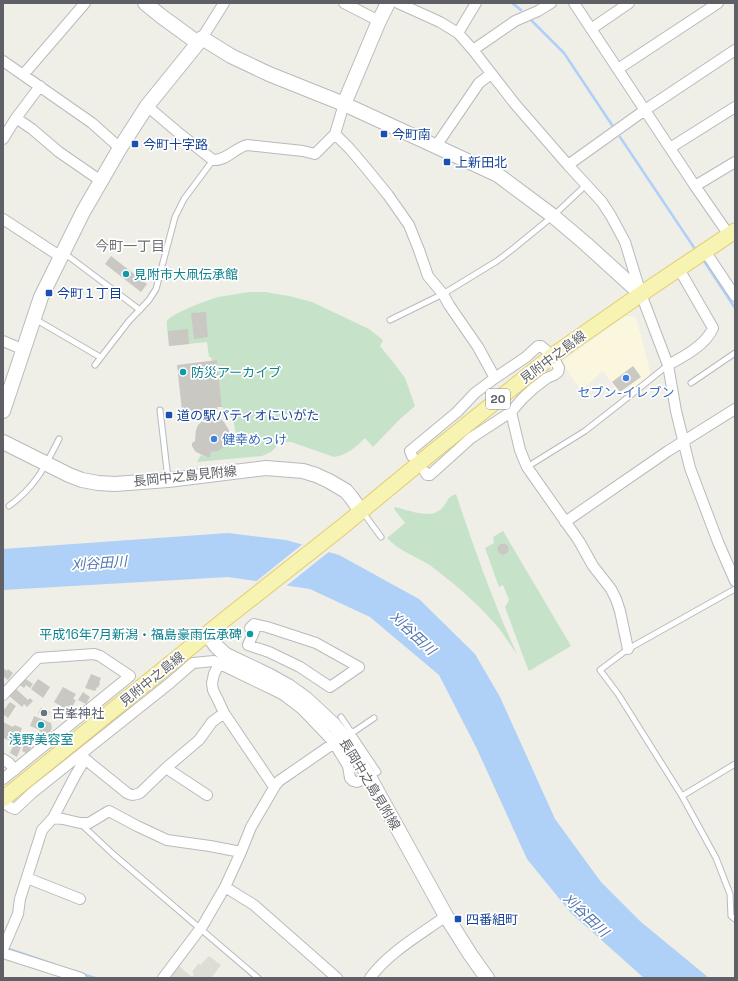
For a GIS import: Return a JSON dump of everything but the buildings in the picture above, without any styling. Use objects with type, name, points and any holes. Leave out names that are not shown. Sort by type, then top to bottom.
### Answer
[{"type":"main road","name":"見附中之島線","points":[[361,511],[552,356],[732,233]]},
{"type":"main road","name":"20","points":[[207,634],[361,511]]},
{"type":"main road","name":"見附中之島線","points":[[3,799],[207,634]]},
{"type":"street","points":[[23,75],[85,3]]},
{"type":"street","points":[[146,3],[161,16],[200,41],[269,74],[344,104],[498,174],[553,216],[641,294]]},
{"type":"street","points":[[3,411],[41,297],[83,212],[100,181],[147,106],[200,41],[224,3]]},
{"type":"street","points":[[344,3],[379,21]]},
{"type":"street","points":[[147,106],[214,160],[219,160],[241,146],[246,145],[303,151],[315,154],[336,134],[344,104],[388,3]]},
{"type":"street","points":[[398,3],[440,22],[458,33],[515,104],[602,202],[611,216],[625,242],[641,294],[668,365],[676,411],[690,468],[718,542],[735,581]]},
{"type":"street","points":[[458,33],[476,3]]},
{"type":"street","points":[[473,50],[515,21],[538,11],[551,3]]},
{"type":"street","points":[[574,3],[695,186],[732,233]]},
{"type":"street","points":[[591,29],[630,3]]},
{"type":"street","points":[[618,70],[718,3]]},
{"type":"street","points":[[568,165],[645,110],[735,50]]},
{"type":"street","points":[[3,61],[92,123],[120,148]]},
{"type":"street","points":[[436,146],[479,83],[491,74]]},
{"type":"street","points":[[3,139],[16,118],[40,86]]},
{"type":"street","points":[[670,148],[735,107]]},
{"type":"street","points":[[16,118],[32,129],[59,152],[100,181]]},
{"type":"street","points":[[336,134],[388,195],[409,225],[428,276],[443,294],[478,347],[495,378]]},
{"type":"street","points":[[695,186],[735,162]]},
{"type":"street","points":[[3,219],[62,255]]},
{"type":"street","points":[[705,251],[735,295]]},
{"type":"street","points":[[668,365],[688,354],[710,335],[713,328],[678,269]]},
{"type":"street","points":[[3,341],[24,350]]},
{"type":"street","points":[[412,456],[410,451],[457,412],[475,393],[526,357],[538,346],[541,346],[552,356],[559,368],[558,372],[534,388],[511,412],[471,438],[430,475],[427,475],[425,472]]},
{"type":"street","points":[[565,522],[668,451],[735,409]]},
{"type":"street","points":[[511,412],[520,450],[527,467],[579,541],[616,599],[628,649]]},
{"type":"street","name":"長岡中之島見附線","points":[[3,442],[82,480],[98,483],[115,484],[168,480],[266,468],[303,471],[329,481],[346,491],[361,511]]},
{"type":"street","points":[[254,624],[316,643],[359,667],[330,687],[300,667],[269,652],[248,645],[254,632],[250,628],[254,624]]},
{"type":"street","name":"長岡中之島見附線","points":[[207,634],[226,655],[288,686],[306,699],[334,725],[369,777],[446,916],[487,978]]},
{"type":"street","points":[[3,695],[38,658],[94,654],[100,656],[131,678],[3,779]]},
{"type":"street","points":[[3,802],[15,809],[32,793],[83,757],[148,698],[192,663],[214,661],[251,679],[285,696],[302,709],[325,732],[342,737]]},
{"type":"street","points":[[219,664],[214,674],[212,683],[213,690],[224,713],[274,787]]},
{"type":"street","points":[[83,757],[127,793],[131,795],[140,794],[166,768],[200,740],[212,722],[224,713]]},
{"type":"street","points":[[163,978],[200,929],[225,887],[251,827],[274,787],[342,737]]},
{"type":"street","points":[[3,949],[18,914],[20,899],[42,830],[53,818],[75,776],[83,757]]},
{"type":"street","points":[[3,759],[15,770]]},
{"type":"street","points":[[166,768],[207,795]]},
{"type":"street","points":[[53,818],[80,823],[89,823],[109,811],[167,840],[241,852]]},
{"type":"street","points":[[27,878],[80,899]]},
{"type":"street","points":[[225,887],[254,905],[337,978]]},
{"type":"street","points":[[370,978],[377,968],[396,952],[446,916]]},
{"type":"street","points":[[3,953],[81,978]]},
{"type":"lane","points":[[96,364],[129,321],[149,300],[156,289],[175,217],[184,198],[214,160]]},
{"type":"lane","points":[[390,320],[443,294],[497,261],[553,216],[586,185]]},
{"type":"lane","points":[[62,255],[140,310]]},
{"type":"lane","points":[[34,319],[100,357]]},
{"type":"lane","points":[[691,383],[735,353]]},
{"type":"lane","points":[[527,467],[585,431],[668,365]]},
{"type":"lane","points":[[160,410],[168,480]]},
{"type":"lane","points":[[9,506],[33,484],[46,464],[59,439]]},
{"type":"lane","points":[[361,511],[381,537]]},
{"type":"lane","points":[[735,589],[628,649],[600,670],[618,694],[682,796],[716,858],[730,894],[731,916],[735,919]]},
{"type":"lane","points":[[341,717],[342,737],[355,731],[374,718]]},
{"type":"lane","points":[[682,796],[735,764]]},
{"type":"lane","points":[[80,823],[114,855],[258,978]]},
{"type":"shaded area","points":[[625,316],[636,317],[651,375],[633,390],[629,387],[619,394],[603,371],[581,390],[568,372],[563,361]]},
{"type":"shaded area","points":[[209,956],[221,965],[211,978],[169,978],[179,966],[192,977],[194,974],[192,972],[199,963],[200,965]]},
{"type":"green space","points":[[249,292],[265,292],[312,302],[369,329],[383,340],[380,346],[405,378],[415,406],[373,447],[365,438],[351,450],[339,456],[334,457],[291,442],[283,442],[271,452],[262,456],[197,462],[201,455],[210,457],[211,452],[220,449],[225,445],[229,435],[236,434],[233,420],[222,407],[217,361],[212,361],[211,357],[209,357],[207,342],[169,346],[167,321],[176,314],[218,297]]},
{"type":"green space","points":[[456,494],[484,575],[517,654],[501,631],[468,596],[431,566],[402,550],[387,538],[405,523],[394,509],[395,507],[413,512],[427,514],[433,513],[443,507],[449,498]]},
{"type":"green space","points":[[503,531],[571,646],[529,671],[505,607],[509,600],[503,585],[499,587],[485,548],[494,543],[493,537]]},
{"type":"water","name":"刈谷田川","points":[[228,533],[286,540],[339,555],[419,599],[475,654],[500,697],[555,819],[601,882],[641,922],[709,978],[644,978],[571,913],[527,859],[477,749],[439,675],[370,617],[310,589],[228,577],[3,590],[3,549]]},
{"type":"pier","points":[[304,543],[330,551],[285,587],[254,583]]},
{"type":"waterway","points":[[512,3],[521,10]]},
{"type":"waterway","points":[[532,21],[564,53],[612,125]]},
{"type":"waterway","points":[[620,137],[695,249]]},
{"type":"waterway","points":[[704,261],[735,308]]},
{"type":"waterway","points":[[6,948],[53,964]]},
{"type":"waterway","points":[[82,974],[95,978]]},
{"type":"place","name":"今町南","points":[[384,134]]},
{"type":"place","name":"今町十字路","points":[[135,144]]},
{"type":"place","name":"上新田北","points":[[447,162]]},
{"type":"place","name":"見附市大凧伝承館","points":[[126,274]]},
{"type":"place","name":"今町１丁目","points":[[49,293]]},
{"type":"place","name":"防災アーカイブ","points":[[183,372]]},
{"type":"place","name":"セブン-イレブン","points":[[626,378]]},
{"type":"place","name":"道の駅パティオにいがた","points":[[169,415]]},
{"type":"place","name":"健幸めっけ","points":[[214,439]]},
{"type":"place","name":"平成16年7月新潟・福島豪雨伝承碑","points":[[250,634]]},
{"type":"place","name":"古峯神社","points":[[44,713]]},
{"type":"place","name":"浅野美容室","points":[[41,725]]},
{"type":"place","name":"四番組町","points":[[458,919]]},
{"type":"district","name":"今町一丁目","points":[[130,246]]}]
